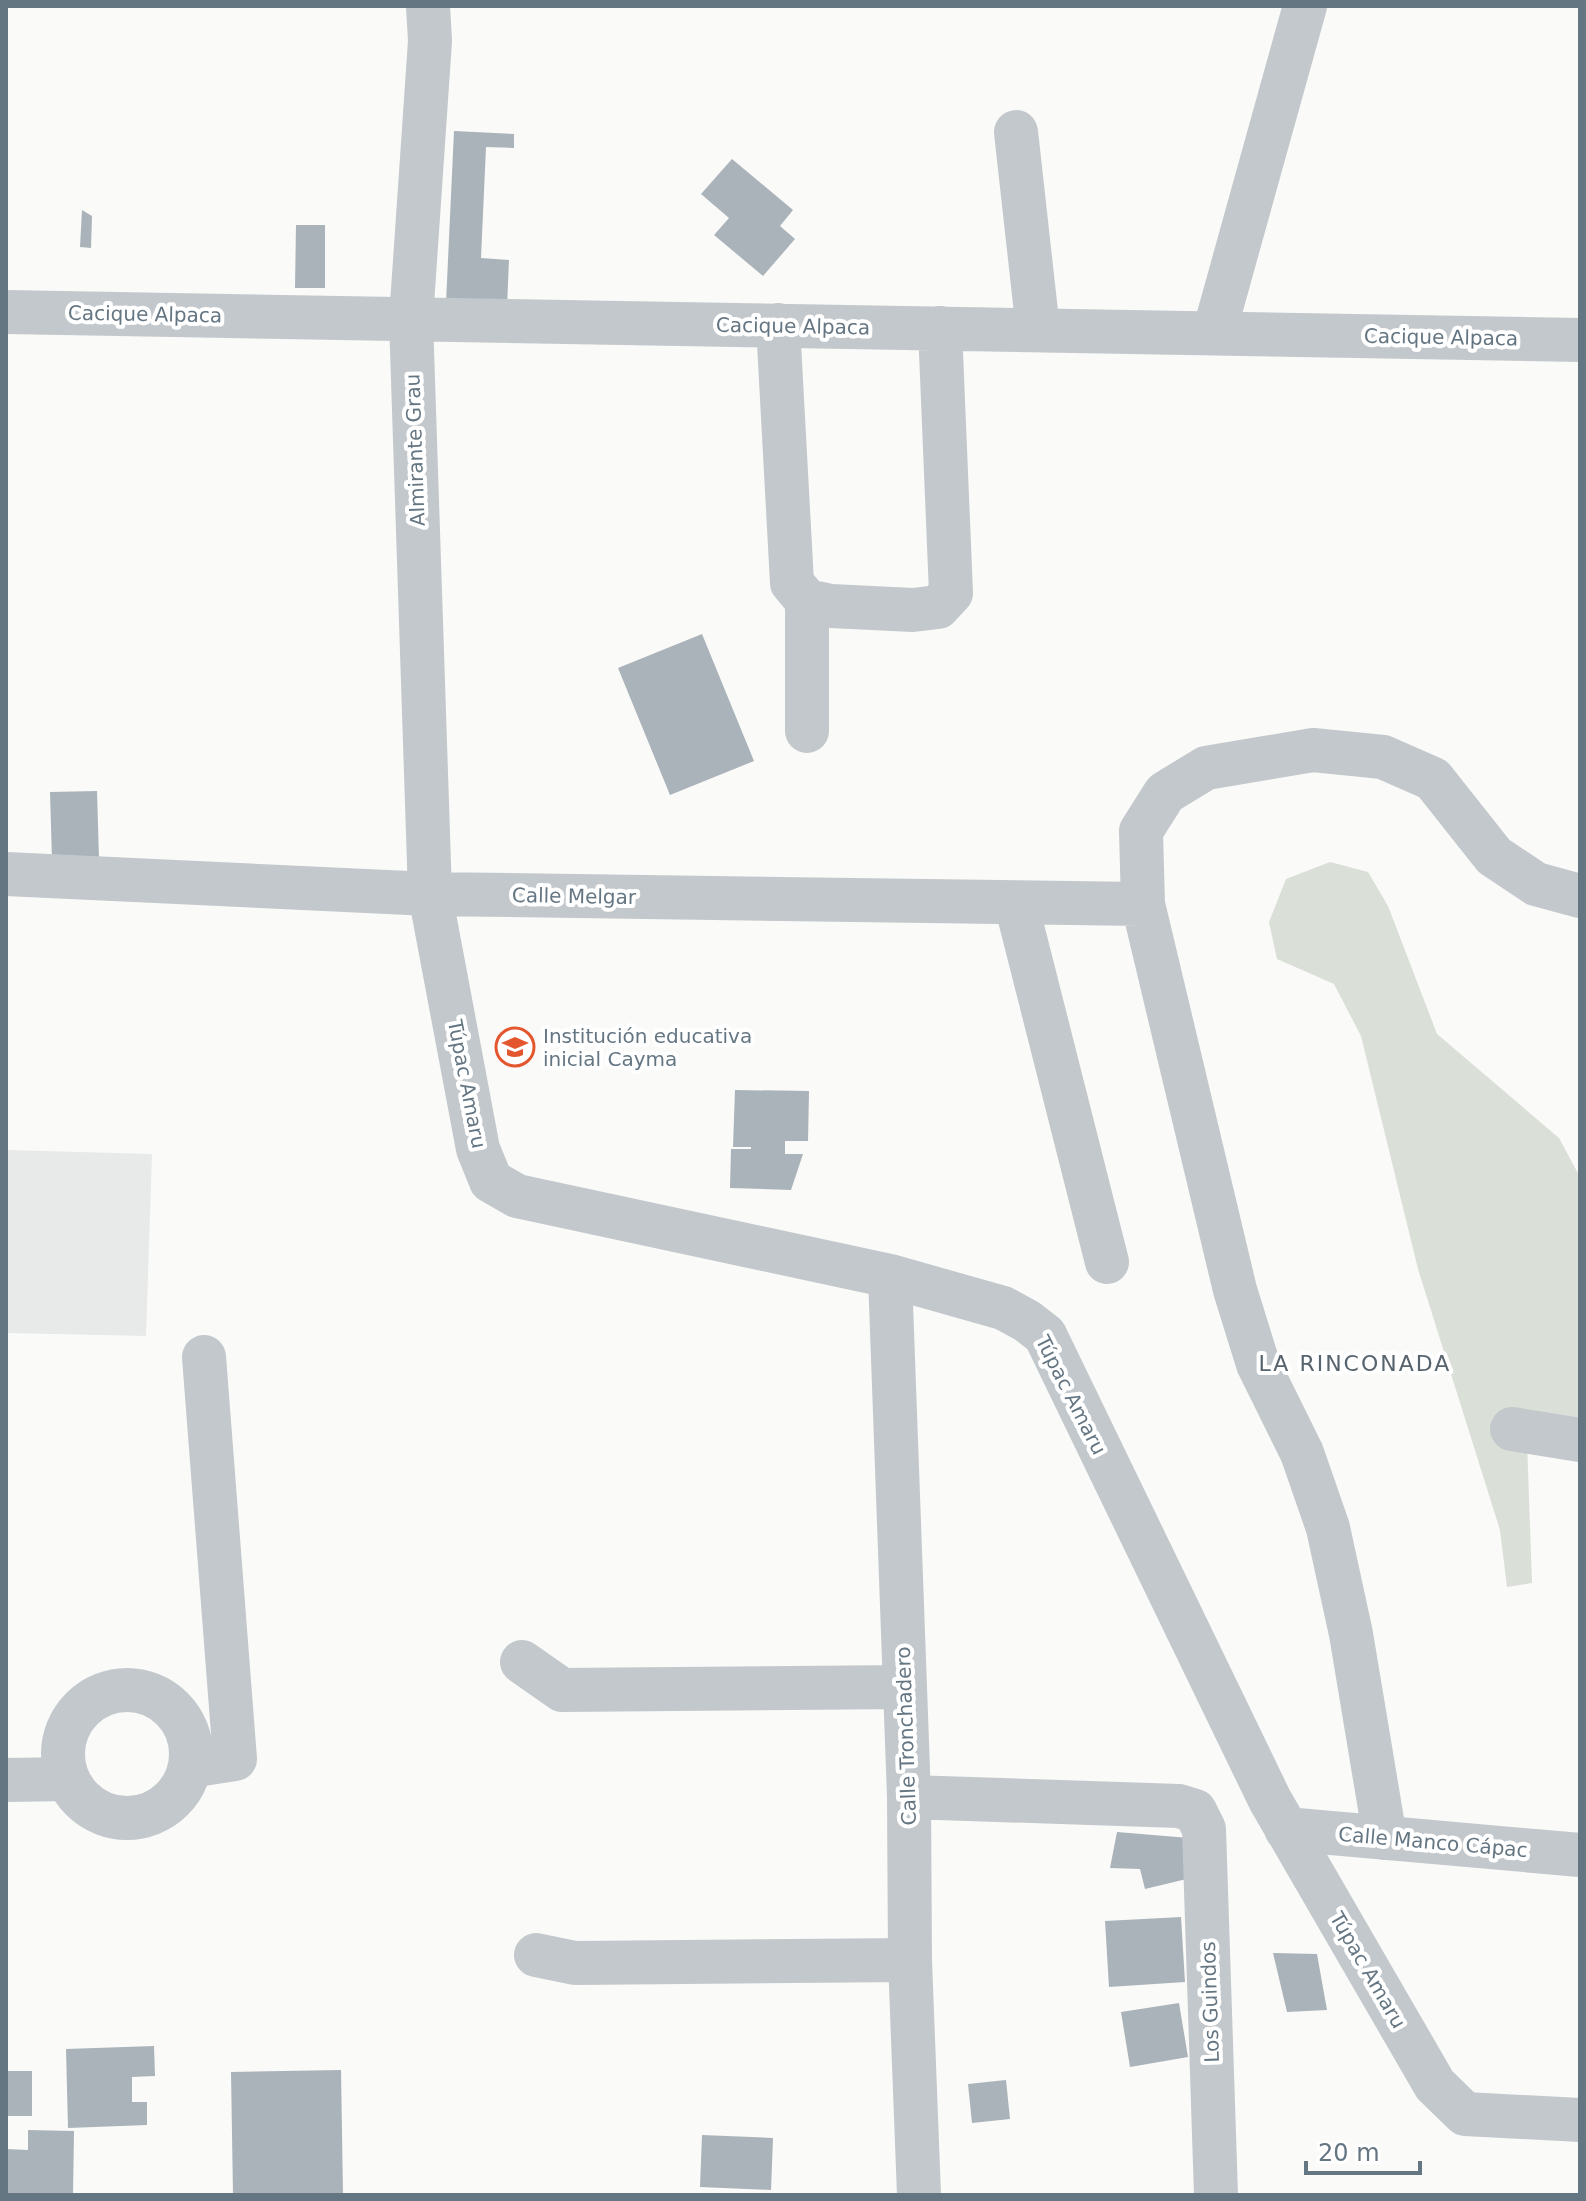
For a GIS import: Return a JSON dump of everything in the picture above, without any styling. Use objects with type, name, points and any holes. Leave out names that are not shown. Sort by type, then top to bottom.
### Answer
[{"type":"street","name":"Almirante Grau","points":[[428,6],[430,41],[411,319],[430,894]]},
{"type":"street","points":[[1214,333],[1305,6]]},
{"type":"street","points":[[1016,132],[1038,330]]},
{"type":"street","name":"Cacique Alpaca","points":[[6,312],[1580,340]]},
{"type":"street","points":[[778,325],[792,583],[807,601],[831,606],[913,610],[938,607],[951,593],[940,328]]},
{"type":"street","points":[[807,601],[807,731]]},
{"type":"street","points":[[1385,1838],[1351,1634],[1328,1528],[1302,1453],[1258,1364],[1235,1290],[1143,904],[1141,831],[1165,793],[1206,768],[1313,750],[1383,757],[1433,779],[1494,856],[1536,884],[1580,896]]},
{"type":"street","name":"Calle Melgar","points":[[6,874],[430,894],[1143,904]]},
{"type":"street","name":"Túpac Amaru","points":[[430,894],[478,1149],[491,1181],[517,1196],[890,1276],[1003,1308],[1045,1335],[1286,1829],[1435,2085],[1465,2114],[1580,2120]]},
{"type":"street","points":[[1016,903],[1107,1262]]},
{"type":"street","name":"Calle Tronchadero","points":[[890,1276],[909,1797],[910,1960],[919,2195]]},
{"type":"street","points":[[190,1766],[235,1759],[204,1357]]},
{"type":"street","points":[[1512,1429],[1580,1440]]},
{"type":"street","points":[[522,1662],[562,1690],[905,1687]]},
{"type":"street","points":[[121,1691],[141,1691],[175,1711],[185,1727],[191,1746],[190,1766],[183,1785],[171,1802],[154,1813],[134,1818],[114,1817],[95,1810],[79,1797],[68,1779],[63,1760],[65,1740],[72,1722],[85,1706],[101,1696],[121,1691]]},
{"type":"street","points":[[6,1780],[68,1779]]},
{"type":"street","name":"Los Guindos","points":[[909,1797],[1179,1806],[1195,1811],[1204,1829],[1216,2195]]},
{"type":"street","name":"Calle Manco Cápac","points":[[1286,1829],[1580,1855]]},
{"type":"street","points":[[536,1955],[575,1963],[910,1960]]},
{"type":"shaded area","points":[[1330,862],[1368,872],[1388,906],[1437,1034],[1559,1138],[1580,1177],[1580,1444],[1527,1442],[1532,1583],[1507,1587],[1500,1530],[1418,1269],[1361,1036],[1334,984],[1277,959],[1269,922],[1286,879]]},
{"type":"shaded area","points":[[6,1150],[152,1154],[146,1336],[6,1333]]},
{"type":"building","points":[[454,131],[514,134],[514,148],[486,147],[481,258],[509,260],[507,306],[446,303]]},
{"type":"building","points":[[732,159],[793,210],[780,226],[795,239],[763,276],[714,235],[729,218],[701,194]]},
{"type":"building","points":[[82,210],[92,216],[91,248],[80,247]]},
{"type":"building","points":[[296,225],[325,225],[325,288],[295,288]]},
{"type":"building","points":[[702,634],[754,761],[670,795],[618,668]]},
{"type":"building","points":[[97,791],[99,859],[52,860],[50,792]]},
{"type":"building","points":[[735,1090],[809,1091],[808,1141],[785,1141],[785,1154],[803,1154],[791,1190],[730,1188],[731,1149],[751,1149],[733,1147]]},
{"type":"building","points":[[1117,1832],[1189,1838],[1199,1876],[1145,1889],[1140,1869],[1110,1868]]},
{"type":"building","points":[[1181,1917],[1185,1982],[1109,1987],[1105,1921]]},
{"type":"building","points":[[1273,1953],[1317,1954],[1327,2010],[1287,2012]]},
{"type":"building","points":[[1179,2003],[1188,2057],[1130,2067],[1121,2012]]},
{"type":"building","points":[[154,2046],[155,2076],[132,2077],[132,2102],[147,2102],[147,2125],[68,2128],[66,2049]]},
{"type":"building","points":[[341,2070],[343,2195],[233,2195],[231,2072]]},
{"type":"building","points":[[6,2071],[32,2071],[32,2116],[6,2116]]},
{"type":"building","points":[[1006,2080],[1010,2119],[972,2123],[968,2084]]},
{"type":"building","points":[[28,2130],[74,2131],[73,2195],[6,2195],[6,2149],[28,2150]]},
{"type":"building","points":[[702,2135],[773,2138],[771,2190],[700,2187]]},
{"type":"place","name":"Institución educativa inicial Cayma","points":[[515,1047]]},
{"type":"district","name":"LA RINCONADA","points":[[1355,1363]]}]
